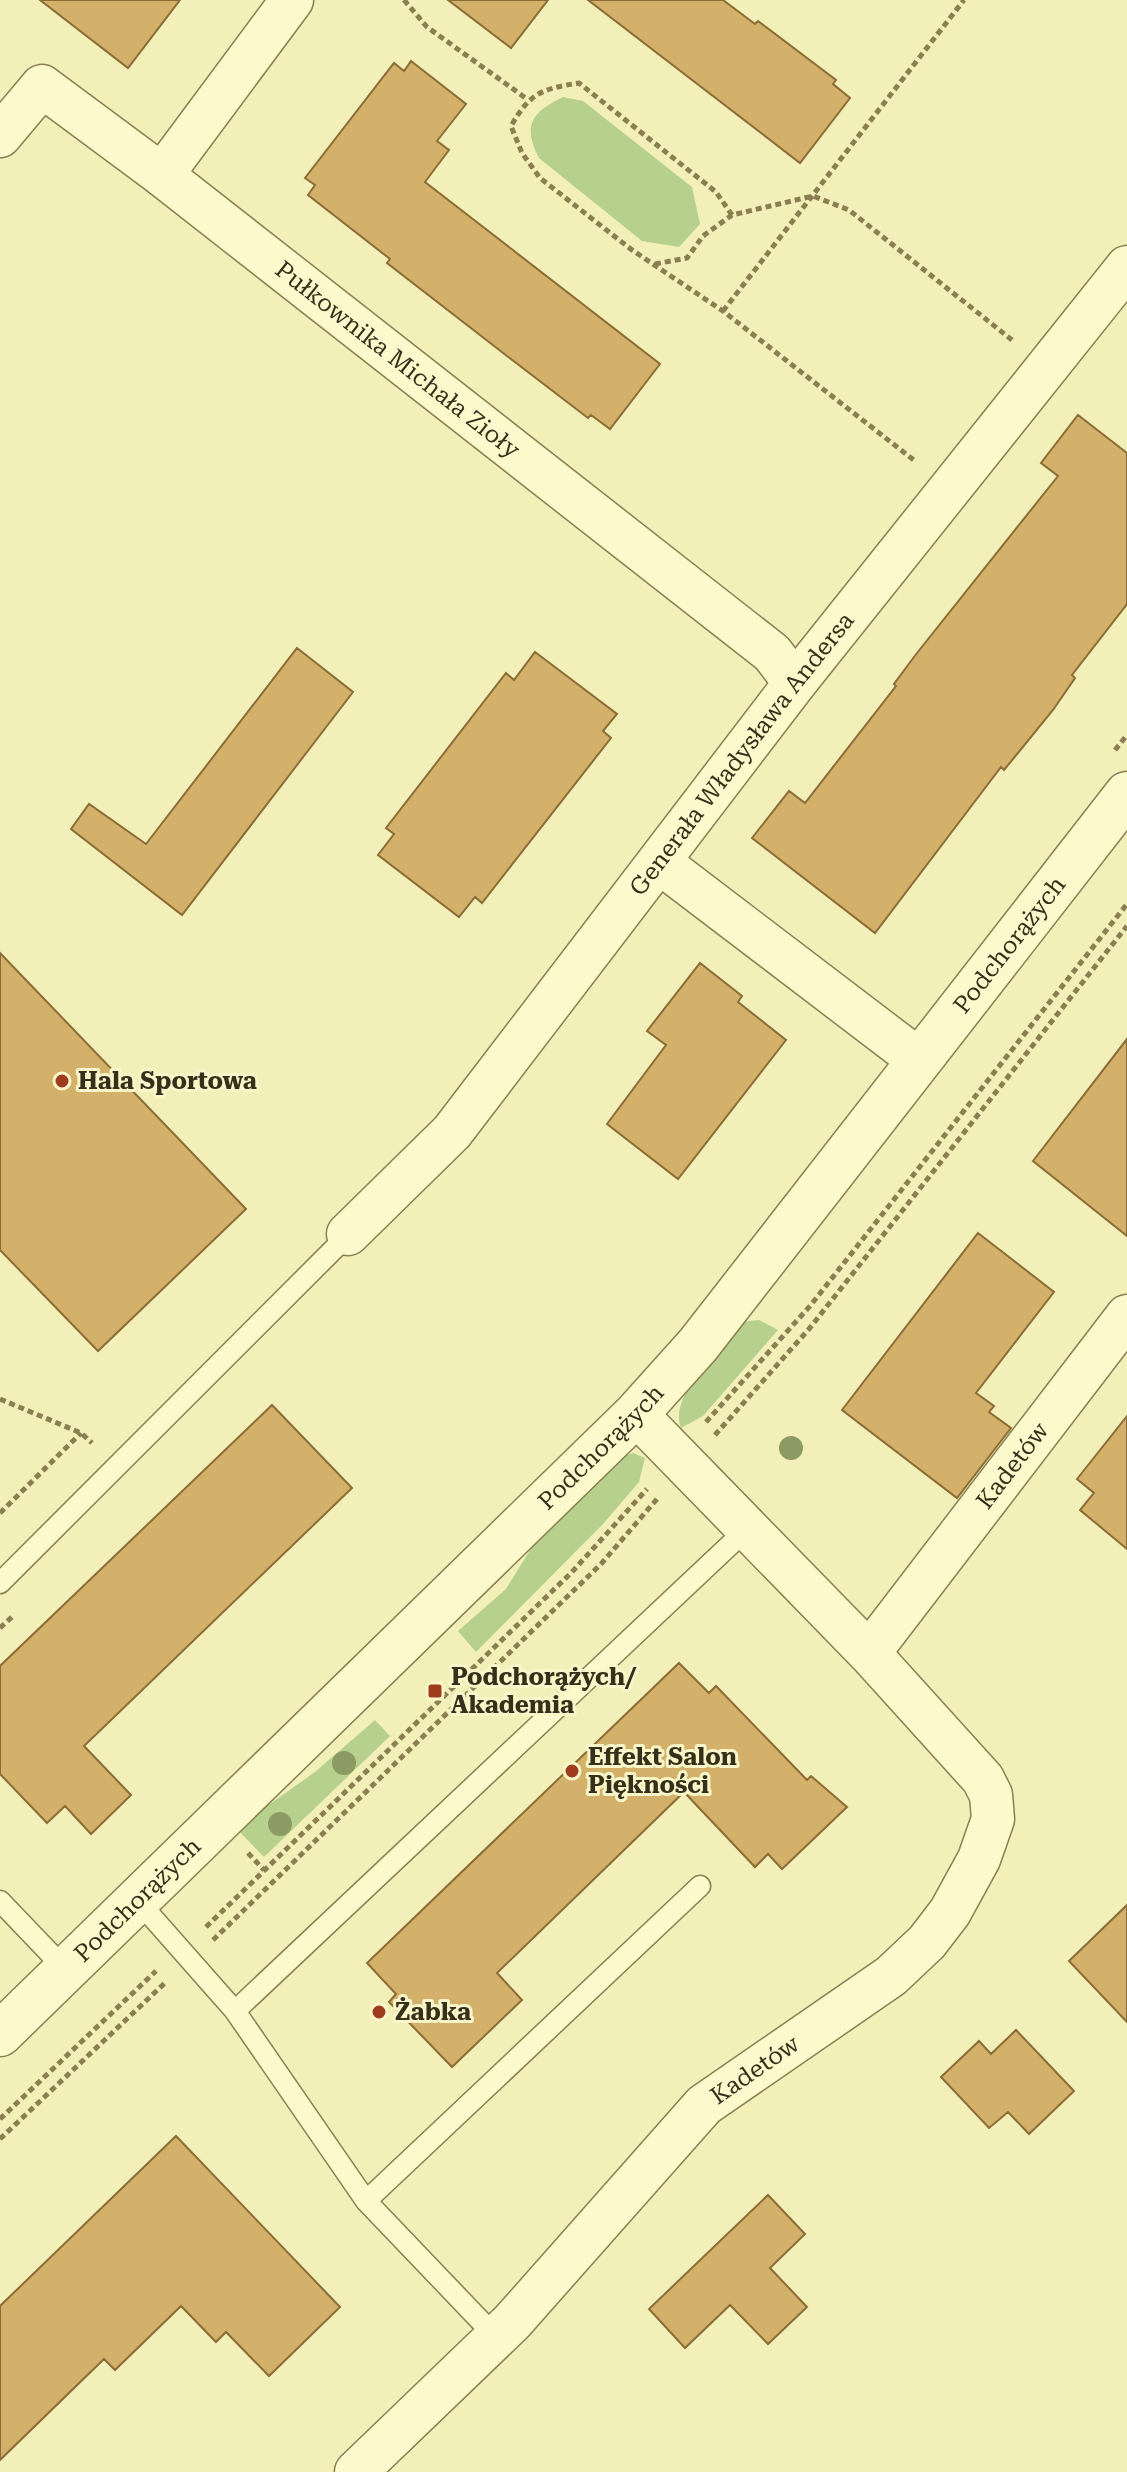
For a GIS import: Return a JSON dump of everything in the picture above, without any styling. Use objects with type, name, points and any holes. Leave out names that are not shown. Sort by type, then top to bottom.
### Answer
[{"type":"street","points":[[162,175],[292,0]]},
{"type":"street","name":"Pułkownika Michała Zioły","points":[[0,136],[42,86],[162,175],[772,653],[795,683]]},
{"type":"street","name":"Generała Władysława Andersa","points":[[343,1240],[452,1132],[795,683],[1127,267]]},
{"type":"street","name":"Podchorążych","points":[[0,2034],[636,1414],[698,1345],[1127,794]]},
{"type":"street","points":[[659,862],[919,1060]]},
{"type":"street","name":"Kadetów","points":[[869,1653],[1127,1316]]},
{"type":"street","name":"Kadetów","points":[[356,2472],[496,2337],[704,2105],[891,1976],[927,1942],[950,1912],[979,1859],[993,1819],[991,1795],[983,1779],[869,1653],[636,1414]]},
{"type":"lane","points":[[0,1583],[343,1240]]},
{"type":"lane","points":[[235,2011],[748,1528]]},
{"type":"lane","points":[[366,2201],[700,1886]]},
{"type":"lane","points":[[0,1901],[67,1971]]},
{"type":"lane","points":[[138,1901],[235,2011],[366,2201],[496,2337]]},
{"type":"path","points":[[404,0],[427,27],[527,99]]},
{"type":"path","points":[[723,311],[964,0]]},
{"type":"path","points":[[732,215],[716,192],[579,83],[552,87],[527,99],[511,126],[522,153],[540,178],[654,264],[723,311],[950,489]]},
{"type":"path","points":[[654,264],[687,258],[703,236],[732,215],[813,196],[849,210],[1047,367]]},
{"type":"path","points":[[701,1427],[810,1306],[1127,904]]},
{"type":"path","points":[[710,1441],[809,1329],[1127,926]]},
{"type":"path","points":[[0,1399],[81,1433],[0,1513]]},
{"type":"path","points":[[205,1927],[572,1572],[654,1481]]},
{"type":"path","points":[[214,1938],[591,1574],[663,1492]]},
{"type":"path","points":[[0,2119],[160,1968]]},
{"type":"path","points":[[0,2139],[179,1970]]},
{"type":"green space","points":[[563,97],[583,101],[692,187],[700,224],[679,247],[642,241],[539,158],[531,137],[533,121],[544,108]]},
{"type":"green space","points":[[759,1320],[778,1330],[703,1416],[681,1428],[679,1415],[682,1401],[699,1372],[741,1322]]},
{"type":"green space","points":[[633,1453],[645,1458],[639,1482],[603,1524],[476,1652],[458,1631],[506,1589],[535,1542],[620,1458]]},
{"type":"green space","points":[[375,1720],[390,1736],[264,1857],[236,1828],[315,1772]]},
{"type":"building","points":[[40,0],[180,0],[128,68]]},
{"type":"building","points":[[448,0],[548,0],[511,48]]},
{"type":"building","points":[[588,0],[723,0],[755,24],[758,21],[836,80],[833,84],[850,98],[800,163]]},
{"type":"building","points":[[411,61],[466,104],[437,141],[449,150],[425,182],[660,364],[610,429],[591,415],[588,418],[507,356],[387,263],[390,259],[308,195],[315,185],[305,178],[394,63],[404,71]]},
{"type":"building","points":[[1078,415],[1127,453],[1127,604],[1072,675],[1075,678],[1053,710],[1004,770],[1001,767],[875,933],[752,838],[789,791],[805,803],[896,686],[894,684],[917,653],[1058,476],[1041,463]]},
{"type":"building","points":[[297,648],[353,692],[182,915],[71,829],[89,804],[146,844]]},
{"type":"building","points":[[535,652],[617,714],[603,731],[611,738],[482,903],[475,897],[459,917],[378,855],[394,834],[386,828],[506,673],[514,680]]},
{"type":"building","name":"Hala Sportowa","points":[[0,953],[246,1209],[98,1351],[0,1250]]},
{"type":"building","points":[[700,963],[742,996],[738,1002],[786,1040],[678,1179],[607,1124],[666,1045],[647,1031]]},
{"type":"building","points":[[1127,1039],[1127,1236],[1033,1161]]},
{"type":"building","points":[[978,1233],[1054,1292],[976,1393],[994,1406],[989,1412],[1011,1428],[957,1498],[842,1410]]},
{"type":"building","points":[[272,1405],[352,1488],[84,1746],[131,1795],[91,1834],[65,1806],[47,1823],[0,1774],[0,1666]]},
{"type":"building","points":[[1127,1416],[1127,1549],[1080,1510],[1094,1493],[1077,1479]]},
{"type":"building","points":[[679,1663],[709,1693],[716,1686],[807,1780],[811,1776],[847,1807],[782,1869],[768,1854],[755,1867],[684,1792],[497,1973],[522,2000],[452,2067],[389,2002],[396,1994],[367,1963]]},
{"type":"building","points":[[1127,1905],[1127,2022],[1069,1961]]},
{"type":"building","points":[[1016,2030],[1074,2091],[1029,2134],[1008,2112],[989,2128],[941,2077],[979,2041],[991,2054]]},
{"type":"building","points":[[176,2136],[340,2307],[269,2376],[226,2332],[216,2342],[181,2306],[115,2370],[104,2359],[0,2460],[0,2306]]},
{"type":"building","points":[[768,2195],[805,2234],[770,2268],[807,2307],[768,2344],[730,2305],[685,2348],[649,2309]]},
{"type":"place","name":"Hala Sportowa","points":[[62,1081]]},
{"type":"place","name":"Podchorążych/ Akademia","points":[[435,1691]]},
{"type":"place","name":"Effekt Salon Piękności","points":[[572,1771]]},
{"type":"place","name":"Żabka","points":[[379,2012]]}]
